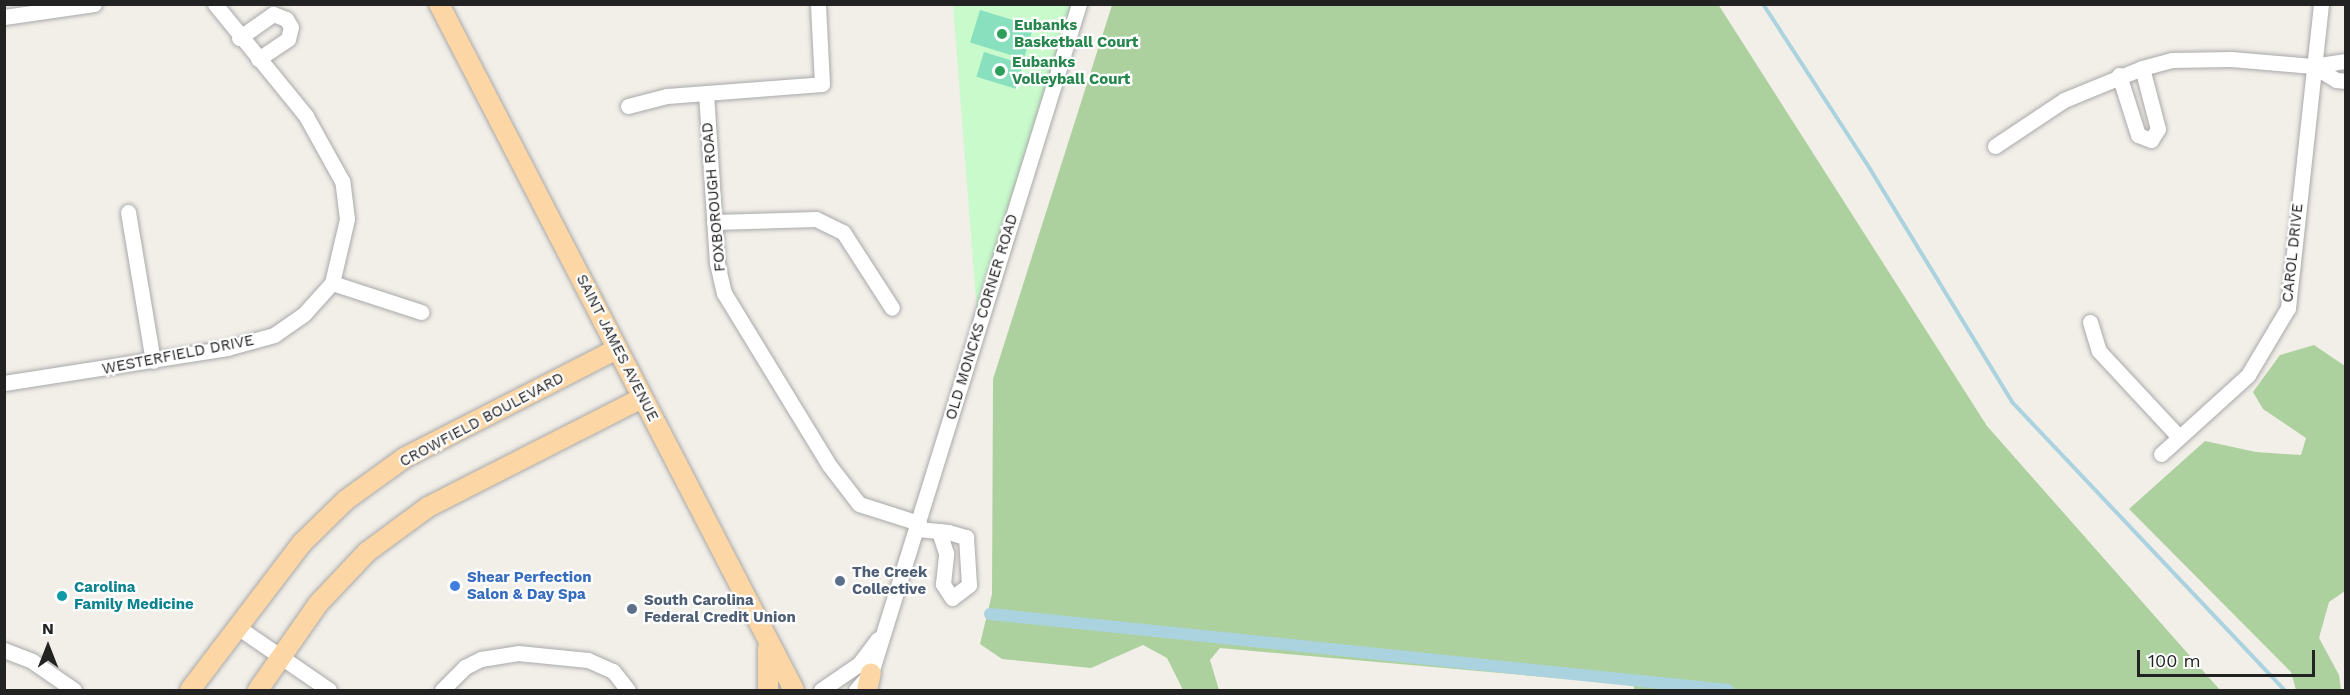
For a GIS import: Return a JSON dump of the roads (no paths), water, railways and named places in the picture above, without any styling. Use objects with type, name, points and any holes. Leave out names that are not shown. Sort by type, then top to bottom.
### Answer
[{"type":"main road","name":"SAINT JAMES AVENUE","points":[[439,4],[794,690]]},
{"type":"main road","name":"CROWFIELD BOULEVARD","points":[[190,690],[236,626],[302,543],[346,500],[404,458],[617,349]]},
{"type":"main road","points":[[258,690],[318,604],[367,552],[428,507],[642,398]]},
{"type":"main road","points":[[768,643],[768,690]]},
{"type":"street","points":[[4,17],[94,4]]},
{"type":"street","points":[[215,4],[239,38],[306,116],[342,181],[347,219],[332,284],[421,312]]},
{"type":"street","points":[[628,106],[667,96],[822,84],[818,4]]},
{"type":"street","name":"OLD MONCKS CORNER ROAD","points":[[869,682],[1079,4]]},
{"type":"street","name":"CAROL DRIVE","points":[[2161,453],[2248,375],[2289,308],[2321,4]]},
{"type":"street","points":[[239,38],[273,14],[286,19],[291,27],[288,39],[258,59]]},
{"type":"street","points":[[1995,146],[2064,100],[2119,75],[2172,60],[2231,59],[2313,66],[2346,61]]},
{"type":"street","points":[[2313,66],[2336,80],[2346,81]]},
{"type":"street","points":[[2119,75],[2138,135],[2151,140],[2158,129],[2142,68]]},
{"type":"street","name":"FOXBOROUGH ROAD","points":[[706,93],[714,222],[724,293],[829,465],[859,504],[918,526],[939,531]]},
{"type":"street","points":[[128,212],[153,361]]},
{"type":"street","points":[[714,222],[816,219],[843,232],[892,308]]},
{"type":"street","name":"WESTERFIELD DRIVE","points":[[4,383],[153,361],[274,335],[304,314],[332,284]]},
{"type":"street","points":[[2090,322],[2099,351],[2178,436]]},
{"type":"street","points":[[236,626],[329,690]]},
{"type":"street","points":[[821,690],[860,664],[885,630]]},
{"type":"street","points":[[4,650],[32,661],[74,690]]},
{"type":"street","points":[[442,690],[473,663],[488,656],[518,652],[588,660],[613,671],[628,690]]},
{"type":"street","points":[[856,690],[869,682]]},
{"type":"waterway","points":[[1763,4],[1870,169],[2012,402],[2284,690]]},
{"type":"waterway","points":[[990,614],[1728,690]]},
{"type":"place","name":"Eubanks Basketball Court","points":[[1002,34]]},
{"type":"place","name":"Eubanks Volleyball Court","points":[[1000,71]]},
{"type":"place","name":"The Creek Collective","points":[[840,581]]},
{"type":"place","name":"Shear Perfection Salon & Day Spa","points":[[455,586]]},
{"type":"place","name":"Carolina Family Medicine","points":[[62,596]]},
{"type":"place","name":"South Carolina Federal Credit Union","points":[[632,609]]}]
